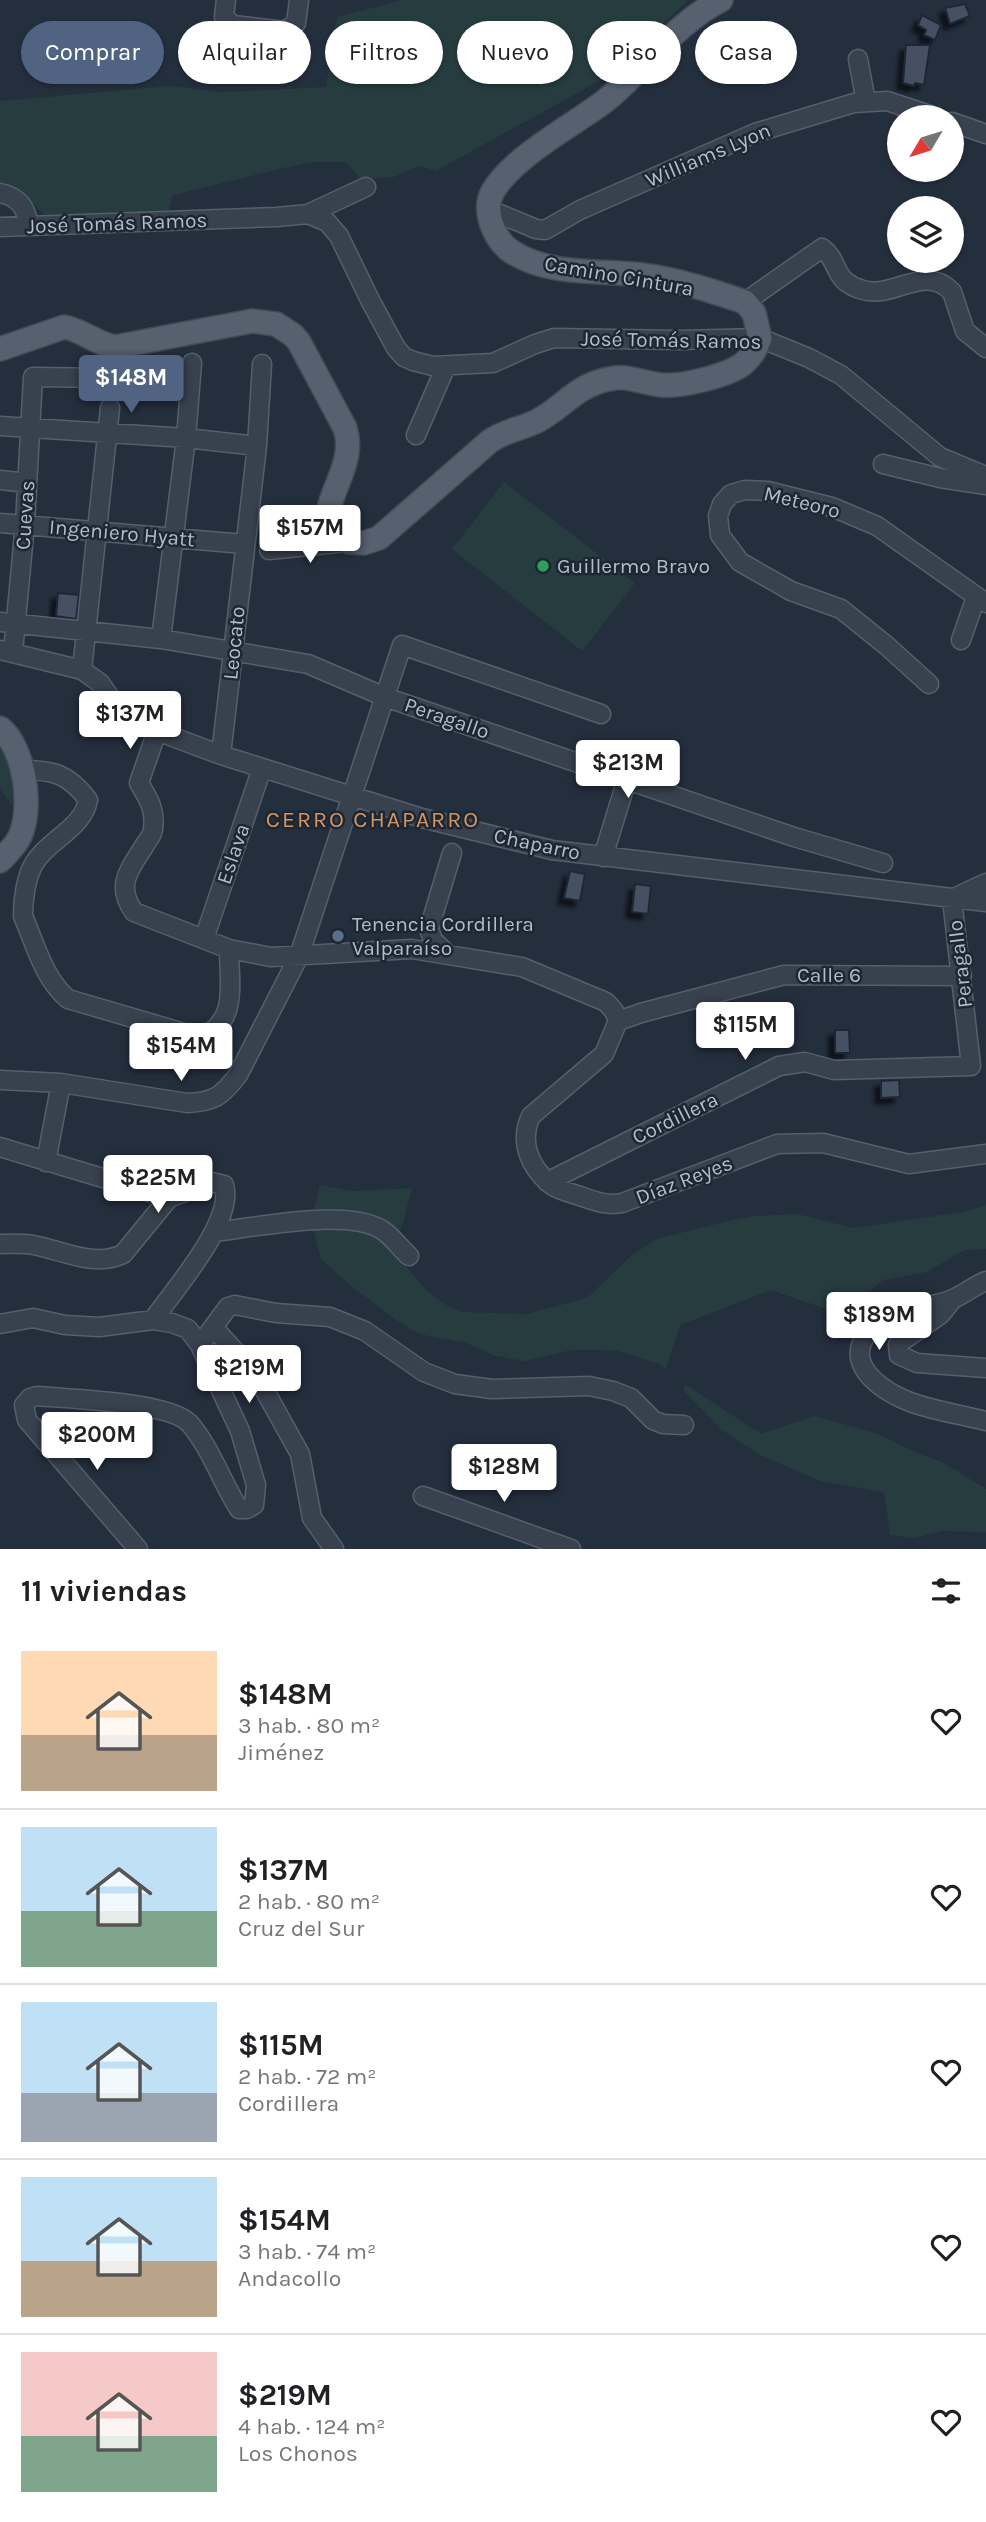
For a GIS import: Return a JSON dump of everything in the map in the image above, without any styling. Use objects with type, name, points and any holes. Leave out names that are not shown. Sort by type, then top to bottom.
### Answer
[{"type":"main road","points":[[488,209],[493,192],[513,167],[606,99],[685,24],[721,0]]},
{"type":"main road","name":"Camino Cintura","points":[[488,209],[493,229],[511,252],[549,267],[645,276],[745,302]]},
{"type":"main road","points":[[0,349],[64,327],[74,328],[97,343],[115,347],[252,321],[276,324],[299,342],[348,438],[343,471],[328,513],[333,525],[348,542],[364,543],[379,538],[490,441],[509,430],[538,421],[587,386],[621,377],[662,385],[678,384],[729,372],[750,357],[760,338],[754,313],[745,302]]},
{"type":"main road","points":[[0,728],[12,743],[23,770],[25,794],[21,834],[0,861]]},
{"type":"street","points":[[226,0],[225,17],[233,25],[285,32],[296,23],[299,0]]},
{"type":"street","points":[[858,59],[866,102]]},
{"type":"street","name":"Williams Lyon","points":[[488,209],[536,229],[545,230],[580,209],[755,132],[854,103],[887,101],[899,105]]},
{"type":"street","points":[[964,126],[986,134]]},
{"type":"street","points":[[308,214],[366,187]]},
{"type":"street","points":[[0,193],[20,202],[27,214],[29,226]]},
{"type":"street","name":"José Tomás Ramos","points":[[0,227],[308,214],[327,222],[339,236],[384,327],[404,357],[423,364],[446,366],[493,363],[554,338],[760,338],[809,358],[841,375],[940,457],[986,476]]},
{"type":"street","points":[[745,302],[822,248],[831,256],[838,274],[848,284],[861,289],[882,291],[924,280],[948,287],[965,331],[986,348]]},
{"type":"street","points":[[161,639],[186,438],[192,363]]},
{"type":"street","name":"Leocato","points":[[221,755],[257,446],[262,365]]},
{"type":"street","points":[[416,435],[446,366]]},
{"type":"street","name":"Cuevas","points":[[7,651],[8,622],[25,524],[33,377],[113,378]]},
{"type":"street","points":[[82,670],[110,408]]},
{"type":"street","points":[[0,426],[186,438],[257,446]]},
{"type":"street","points":[[884,464],[940,478],[986,485]]},
{"type":"street","points":[[0,480],[27,483]]},
{"type":"street","name":"Meteoro","points":[[929,684],[841,609],[791,591],[740,562],[720,535],[718,516],[722,504],[731,494],[745,489],[768,491],[832,507],[877,526],[981,600]]},
{"type":"street","name":"Ingeniero Hyatt","points":[[0,523],[244,544]]},
{"type":"street","points":[[269,550],[348,542]]},
{"type":"street","points":[[961,640],[981,600]]},
{"type":"street","name":"Peragallo","points":[[8,622],[161,639],[307,664],[385,697],[794,837],[883,863]]},
{"type":"street","points":[[0,1080],[61,1083],[187,1103],[207,1102],[225,1092],[238,1075],[299,956],[402,645],[601,714]]},
{"type":"street","name":"Chaparro","points":[[7,651],[82,670],[100,683],[112,700],[129,715],[157,731],[221,755],[422,818],[552,850],[986,902]]},
{"type":"street","points":[[157,731],[139,783],[153,809],[153,831],[128,873],[124,886],[125,900],[134,912],[229,949],[271,957],[412,949],[522,967],[606,1002],[614,1011],[618,1021],[604,1054],[531,1116],[525,1128],[524,1142],[528,1157],[547,1182]]},
{"type":"street","name":"Eslava","points":[[204,939],[262,768]]},
{"type":"street","points":[[23,770],[49,770],[80,789],[88,800],[87,809],[79,820],[36,860],[23,905],[23,916],[57,990],[68,999],[201,1038],[212,1033],[228,1013],[229,949]]},
{"type":"street","points":[[603,857],[626,779]]},
{"type":"street","points":[[448,955],[433,940],[429,929],[452,853]]},
{"type":"street","name":"Peragallo","points":[[971,1066],[952,899],[986,883]]},
{"type":"street","name":"Calle 6","points":[[618,1021],[784,975],[962,976]]},
{"type":"street","name":"Cordillera","points":[[547,1182],[779,1066],[805,1062],[834,1070],[971,1066]]},
{"type":"street","points":[[46,1161],[61,1083]]},
{"type":"street","name":"Díaz Reyes","points":[[547,1182],[551,1186],[612,1205],[777,1144],[823,1143],[909,1164],[986,1154]]},
{"type":"street","points":[[0,1147],[169,1198]]},
{"type":"street","points":[[0,1244],[36,1245],[60,1253],[102,1261],[113,1259],[123,1254],[169,1198],[212,1182],[224,1185],[226,1193],[216,1232],[153,1320]]},
{"type":"street","points":[[216,1232],[293,1220],[343,1220],[380,1228],[409,1256]]},
{"type":"street","points":[[986,1282],[953,1299],[888,1318],[862,1340],[858,1353],[860,1362],[875,1381],[912,1402],[986,1422]]},
{"type":"street","points":[[953,1299],[941,1314],[898,1345],[899,1355],[917,1363],[986,1368]]},
{"type":"street","points":[[200,1345],[228,1307],[235,1305],[257,1310],[330,1317],[365,1331],[424,1371],[455,1384],[492,1389],[589,1386],[631,1398],[653,1420],[663,1424],[684,1425]]},
{"type":"street","points":[[0,1324],[33,1318],[65,1325],[99,1327],[153,1320],[188,1329],[200,1345],[240,1432],[256,1485],[254,1505],[247,1509],[239,1509],[210,1451],[188,1422],[145,1406],[37,1396],[30,1398],[24,1405],[27,1420],[138,1549]]},
{"type":"street","points":[[214,1328],[242,1359],[265,1391],[300,1454],[312,1518],[334,1549]]},
{"type":"street","points":[[423,1496],[572,1549]]},
{"type":"green space","points":[[403,0],[688,0],[666,21],[587,21],[587,84],[593,84],[436,171],[419,166],[394,177],[360,178],[346,162],[314,162],[173,195],[168,213],[47,217],[22,193],[0,188],[0,101],[170,86],[221,92],[326,87],[326,84],[443,84],[443,21],[336,21],[337,17]]},
{"type":"green space","name":"Guillermo Bravo","points":[[504,482],[635,583],[582,651],[452,549]]},
{"type":"green space","points":[[0,737],[16,762],[12,805],[0,789]]},
{"type":"green space","points":[[320,1185],[353,1191],[412,1188],[403,1223],[392,1249],[427,1291],[448,1306],[463,1312],[526,1314],[587,1298],[632,1255],[656,1239],[754,1216],[797,1214],[854,1228],[963,1212],[986,1205],[986,1249],[964,1250],[927,1272],[883,1280],[861,1298],[832,1311],[771,1290],[680,1325],[666,1369],[657,1363],[618,1351],[572,1350],[524,1361],[496,1356],[466,1343],[419,1334],[349,1284],[321,1259],[311,1221]]},
{"type":"green space","points":[[685,1384],[761,1434],[814,1416],[876,1433],[942,1462],[986,1489],[986,1532],[942,1531],[914,1538],[890,1535],[884,1492],[820,1481],[760,1455],[722,1430],[683,1390]]},
{"type":"building","points":[[965,4],[970,16],[950,24],[945,8]]},
{"type":"building","points":[[922,15],[941,25],[935,40],[924,35],[926,30],[918,25]]},
{"type":"building","points":[[906,45],[930,45],[924,85],[903,83]]},
{"type":"building","points":[[58,593],[79,595],[76,619],[56,616]]},
{"type":"building","points":[[570,871],[585,874],[580,901],[564,898]]},
{"type":"building","points":[[635,884],[651,886],[648,914],[632,912]]},
{"type":"building","points":[[835,1030],[849,1030],[850,1053],[835,1053]]},
{"type":"building","points":[[899,1080],[900,1097],[881,1098],[881,1081]]},
{"type":"place","name":"Guillermo Bravo","points":[[543,566]]},
{"type":"place","name":"Tenencia Cordillera Valparaíso","points":[[338,936]]},
{"type":"district","name":"CERRO CHAPARRO","points":[[373,819]]}]
